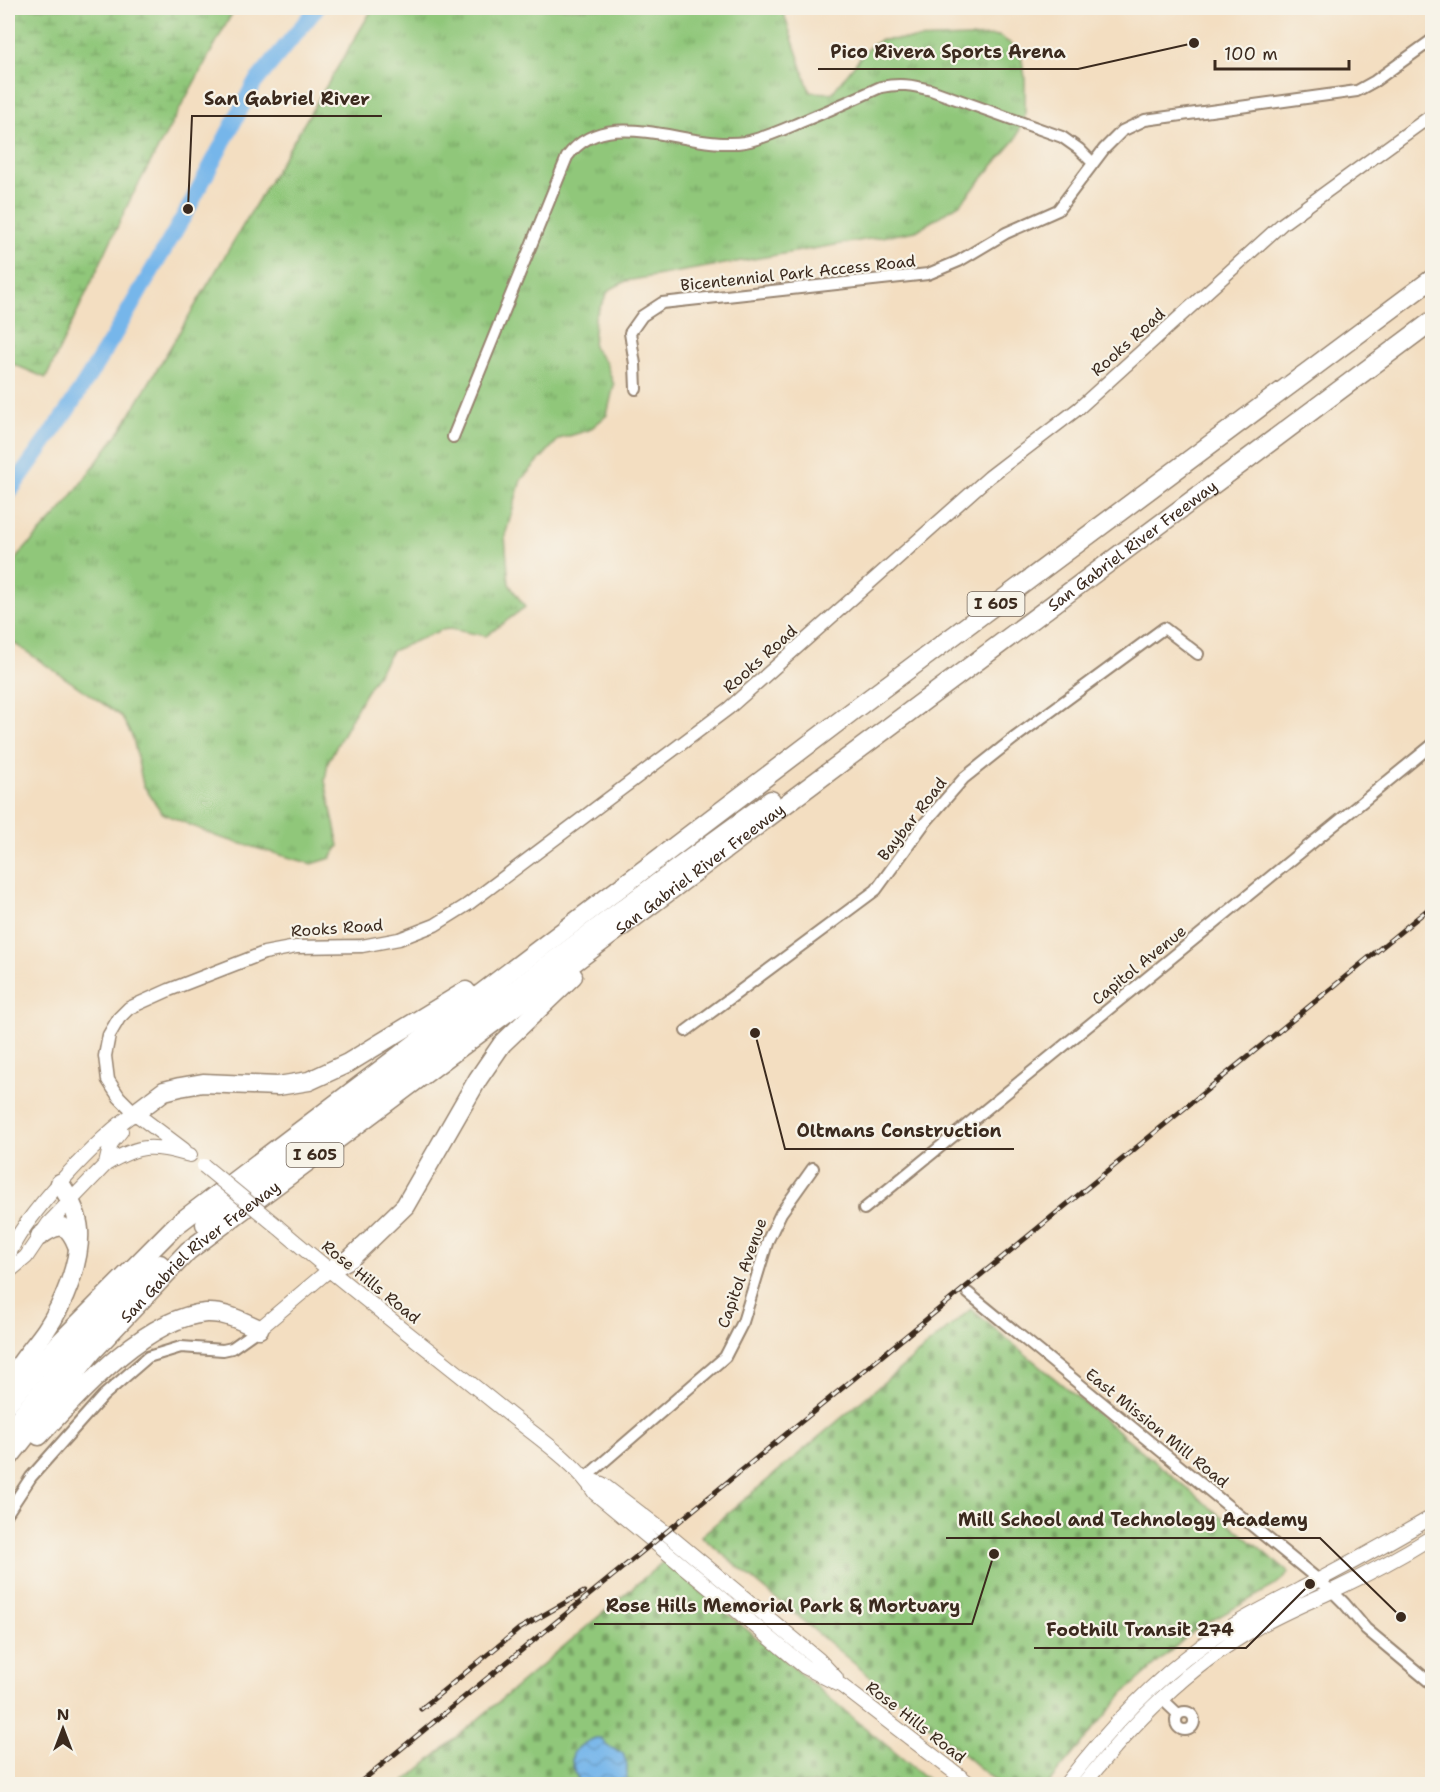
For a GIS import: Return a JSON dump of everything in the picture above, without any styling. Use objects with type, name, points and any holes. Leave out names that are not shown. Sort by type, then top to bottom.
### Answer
[{"type":"highway","name":"San Gabriel River Freeway","points":[[8,1403],[59,1343],[175,1226],[854,710],[1432,279]]},
{"type":"highway","points":[[436,1026],[462,1021],[859,719],[1432,293]]},
{"type":"highway","points":[[8,1431],[87,1335],[200,1227],[258,1180],[655,884],[813,771],[1432,309]]},
{"type":"highway","name":"San Gabriel River Freeway","points":[[8,1459],[93,1351],[188,1251],[1432,321]]},
{"type":"highway","points":[[328,1270],[351,1258],[405,1206],[478,1079],[502,1044],[541,1005],[664,895]]},
{"type":"highway","points":[[135,1113],[164,1091],[180,1087],[203,1083],[278,1086],[309,1081],[348,1063],[562,932]]},
{"type":"highway","points":[[8,1388],[12,1377],[47,1328],[67,1291],[79,1230],[70,1200],[60,1183]]},
{"type":"highway","points":[[40,1236],[57,1226],[65,1227],[71,1232],[77,1245]]},
{"type":"highway","points":[[8,1471],[59,1415],[118,1356],[154,1332],[183,1319],[205,1313],[222,1314],[259,1329]]},
{"type":"highway","points":[[8,1422],[55,1364],[59,1343]]},
{"type":"main road","name":"Rose Hills Road","points":[[135,1113],[204,1166],[328,1270],[452,1368],[585,1478],[595,1493],[805,1666],[842,1686],[970,1785]]},
{"type":"main road","points":[[106,1164],[111,1143],[135,1113]]},
{"type":"main road","points":[[8,1273],[9,1255],[24,1227],[41,1203],[104,1137],[135,1113]]},
{"type":"main road","points":[[8,1273],[26,1257],[48,1223],[106,1164],[130,1150],[148,1146],[190,1155]]},
{"type":"main road","points":[[259,1329],[328,1270]]},
{"type":"main road","points":[[1066,1785],[1103,1739],[1150,1688],[1203,1646],[1245,1618],[1432,1517]]},
{"type":"main road","points":[[1084,1785],[1105,1758],[1161,1698],[1211,1657],[1252,1630],[1332,1591],[1432,1537]]},
{"type":"main road","points":[[1105,1758],[1103,1751],[1106,1742],[1146,1698],[1150,1688]]},
{"type":"street","name":"Bicentennial Park Access Road","points":[[636,389],[630,333],[642,316],[662,303],[928,274],[959,261],[1006,232],[1058,210],[1104,149],[1122,131],[1145,120],[1357,91],[1375,81],[1432,40]]},
{"type":"street","points":[[453,438],[567,157],[575,145],[587,138],[610,130],[629,130],[694,141],[743,142],[768,136],[881,87],[898,84],[931,90],[1062,137],[1079,149],[1093,164]]},
{"type":"street","name":"Rooks Road","points":[[135,1113],[119,1097],[108,1080],[105,1056],[109,1035],[119,1018],[129,1008],[264,953],[296,947],[362,946],[399,939],[435,925],[467,905],[729,708],[989,477],[1079,408],[1282,224],[1432,115]]},
{"type":"street","name":"Baybar Road","points":[[686,1030],[876,890],[924,824],[964,778],[1012,739],[1164,628],[1198,654]]},
{"type":"street","name":"Capitol Avenue","points":[[864,1209],[1432,745]]},
{"type":"street","name":"Capitol Avenue","points":[[585,1478],[725,1357],[743,1322],[768,1240],[780,1213],[813,1168]]},
{"type":"street","name":"East Mission Mill Road","points":[[968,1293],[1332,1591],[1366,1629],[1432,1684]]},
{"type":"street","points":[[8,1512],[31,1477],[103,1396],[148,1357],[181,1347],[223,1350],[232,1348],[259,1329]]},
{"type":"street","points":[[1161,1698],[1175,1712]]},
{"type":"green space","points":[[8,8],[235,8],[131,198],[46,378],[8,362]]},
{"type":"green space","points":[[373,8],[782,8],[810,92],[832,93],[866,50],[880,40],[999,36],[1020,50],[1025,77],[1025,115],[1016,139],[961,203],[916,231],[626,281],[609,290],[595,317],[593,347],[606,363],[614,385],[607,415],[589,430],[559,439],[521,480],[505,536],[509,584],[525,607],[486,636],[450,629],[441,630],[392,651],[364,695],[328,762],[325,781],[339,846],[331,858],[312,864],[218,837],[162,813],[143,785],[133,738],[121,716],[8,639],[8,574],[18,556],[62,509],[122,428]]},
{"type":"green space","points":[[971,1309],[1289,1573],[1274,1586],[1193,1631],[1123,1694],[1048,1784],[999,1784],[701,1536]]},
{"type":"green space","points":[[664,1561],[933,1784],[402,1784]]},
{"type":"water","points":[[595,1738],[601,1738],[607,1746],[623,1753],[627,1765],[627,1784],[580,1783],[573,1767],[572,1755],[579,1746]]},
{"type":"waterway","points":[[8,494],[67,411],[112,339],[188,209],[254,84],[317,8]]},
{"type":"railway","points":[[358,1784],[1432,906]]},
{"type":"railway","points":[[421,1709],[519,1629],[584,1592]]},
{"type":"place","name":"Pico Rivera Sports Arena","points":[[1194,43]]},
{"type":"place","name":"San Gabriel River","points":[[188,209]]},
{"type":"place","name":"Oltmans Construction","points":[[755,1033]]},
{"type":"place","name":"Rose Hills Memorial Park & Mortuary","points":[[994,1554]]},
{"type":"place","name":"Foothill Transit 274","points":[[1310,1584]]},
{"type":"place","name":"Mill School and Technology Academy","points":[[1401,1617]]}]
